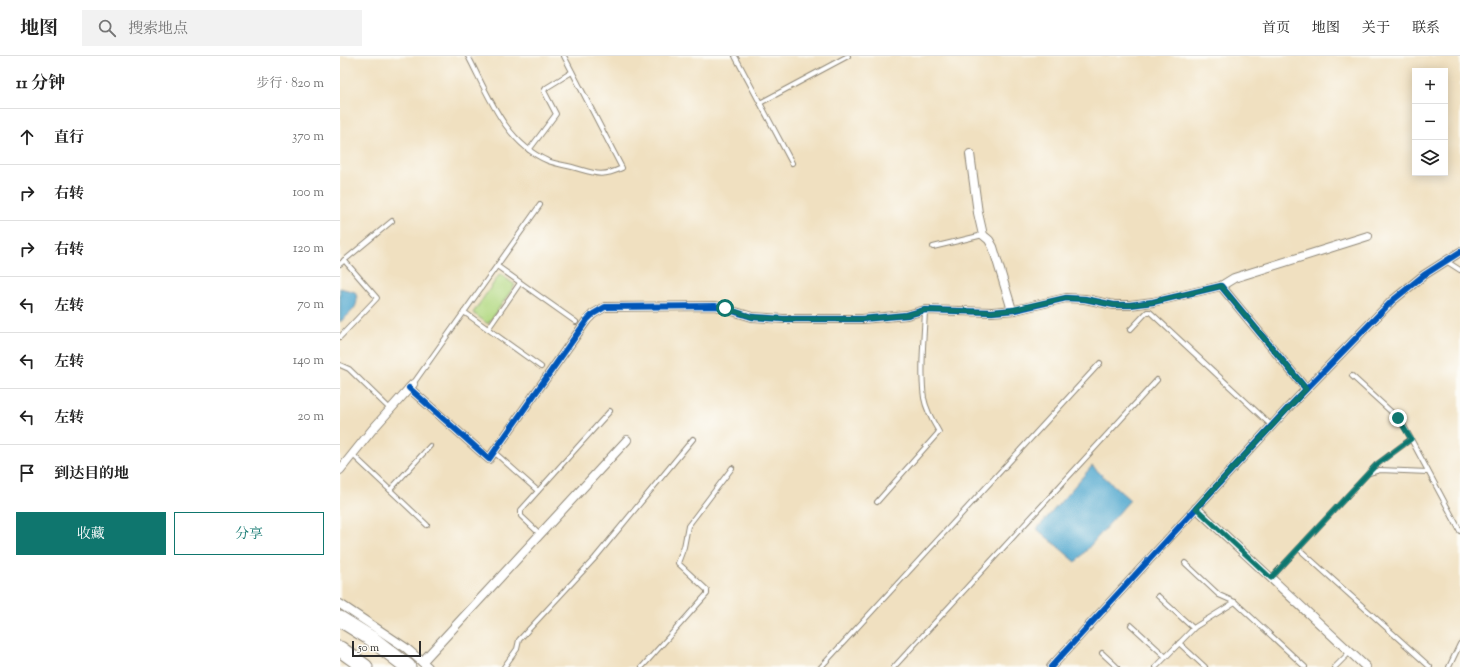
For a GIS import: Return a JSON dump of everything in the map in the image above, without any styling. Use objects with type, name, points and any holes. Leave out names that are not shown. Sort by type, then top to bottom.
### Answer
[{"type":"highway","points":[[340,618],[378,644],[419,665]]},
{"type":"highway","points":[[340,649],[365,667]]},
{"type":"street","points":[[970,154],[978,213],[983,235],[989,240],[993,247],[1012,310]]},
{"type":"street","points":[[340,470],[411,386],[489,459],[587,320],[593,314],[605,307],[716,306],[752,317],[837,320],[907,315],[925,310],[992,312],[1012,310],[1066,298],[1085,299],[1109,304],[1130,305],[1153,302],[1221,286],[1234,278],[1368,236]]},
{"type":"street","points":[[1051,667],[1306,389],[1401,293],[1460,252]]},
{"type":"street","points":[[1221,286],[1306,389]]},
{"type":"street","points":[[340,604],[406,648],[419,665],[627,440]]},
{"type":"street","points":[[1196,508],[1366,667]]},
{"type":"lane","points":[[468,56],[508,131],[528,150],[548,161],[597,174],[609,174],[622,168],[564,56]]},
{"type":"lane","points":[[735,56],[792,163]]},
{"type":"lane","points":[[760,103],[848,56]]},
{"type":"lane","points":[[528,150],[556,114],[544,91],[546,88],[572,72]]},
{"type":"lane","points":[[411,386],[540,206]]},
{"type":"lane","points":[[340,338],[377,298],[342,262],[392,221]]},
{"type":"lane","points":[[933,247],[983,235]]},
{"type":"lane","points":[[1445,261],[1460,270]]},
{"type":"lane","points":[[496,266],[576,322]]},
{"type":"lane","points":[[488,329],[520,283]]},
{"type":"lane","points":[[876,502],[939,432],[930,416],[924,399],[922,369],[925,310]]},
{"type":"lane","points":[[464,312],[541,368]]},
{"type":"lane","points":[[1130,330],[1147,312],[1150,312],[1272,426]]},
{"type":"lane","points":[[821,667],[1100,363]]},
{"type":"lane","points":[[340,365],[349,369],[390,409]]},
{"type":"lane","points":[[1352,376],[1398,418],[1411,439],[1460,531]]},
{"type":"lane","points":[[894,667],[1158,380]]},
{"type":"lane","points":[[540,534],[520,514],[521,510],[610,411]]},
{"type":"lane","points":[[504,667],[517,649],[519,640],[595,558],[693,439]]},
{"type":"lane","points":[[1271,578],[1376,465],[1411,439]]},
{"type":"lane","points":[[390,490],[430,446]]},
{"type":"lane","points":[[494,452],[538,491]]},
{"type":"lane","points":[[352,454],[428,525]]},
{"type":"lane","points":[[642,667],[708,594],[707,590],[678,563],[678,560],[684,547],[688,526],[732,468]]},
{"type":"lane","points":[[1369,473],[1380,470],[1428,472]]},
{"type":"lane","points":[[1299,549],[1430,667]]},
{"type":"lane","points":[[1185,563],[1219,595],[1235,602],[1305,667]]},
{"type":"lane","points":[[1158,596],[1193,628]]},
{"type":"lane","points":[[1156,667],[1193,628],[1235,602]]},
{"type":"lane","points":[[1131,625],[1166,657]]},
{"type":"lane","points":[[1179,643],[1205,667]]},
{"type":"lane","points":[[1448,667],[1460,644]]},
{"type":"lane","points":[[1335,667],[1350,652]]},
{"type":"lane","points":[[1102,653],[1117,667]]},
{"type":"green space","points":[[500,274],[515,285],[488,324],[473,313]]},
{"type":"water","points":[[340,288],[355,292],[357,301],[356,306],[351,313],[340,322]]},
{"type":"water","points":[[1092,466],[1130,500],[1076,562],[1037,529]]},
{"type":"cycle path","points":[[1051,667],[1287,409],[1392,301],[1424,275],[1460,252]]},
{"type":"cycle path","points":[[409,388],[489,459],[587,320],[593,314],[605,307],[716,306],[752,317],[783,319],[862,319],[907,315],[925,310],[992,312],[1015,310],[1066,298],[1085,299],[1114,305],[1130,305],[1153,302],[1221,286],[1306,389]]},
{"type":"route","points":[[725,308],[752,317],[837,320],[862,319],[907,315],[925,310],[992,312],[1012,310],[1066,298],[1094,300],[1114,305],[1130,305],[1153,302],[1221,286],[1306,389],[1196,508],[1271,578],[1376,465],[1411,439],[1398,418]]}]
